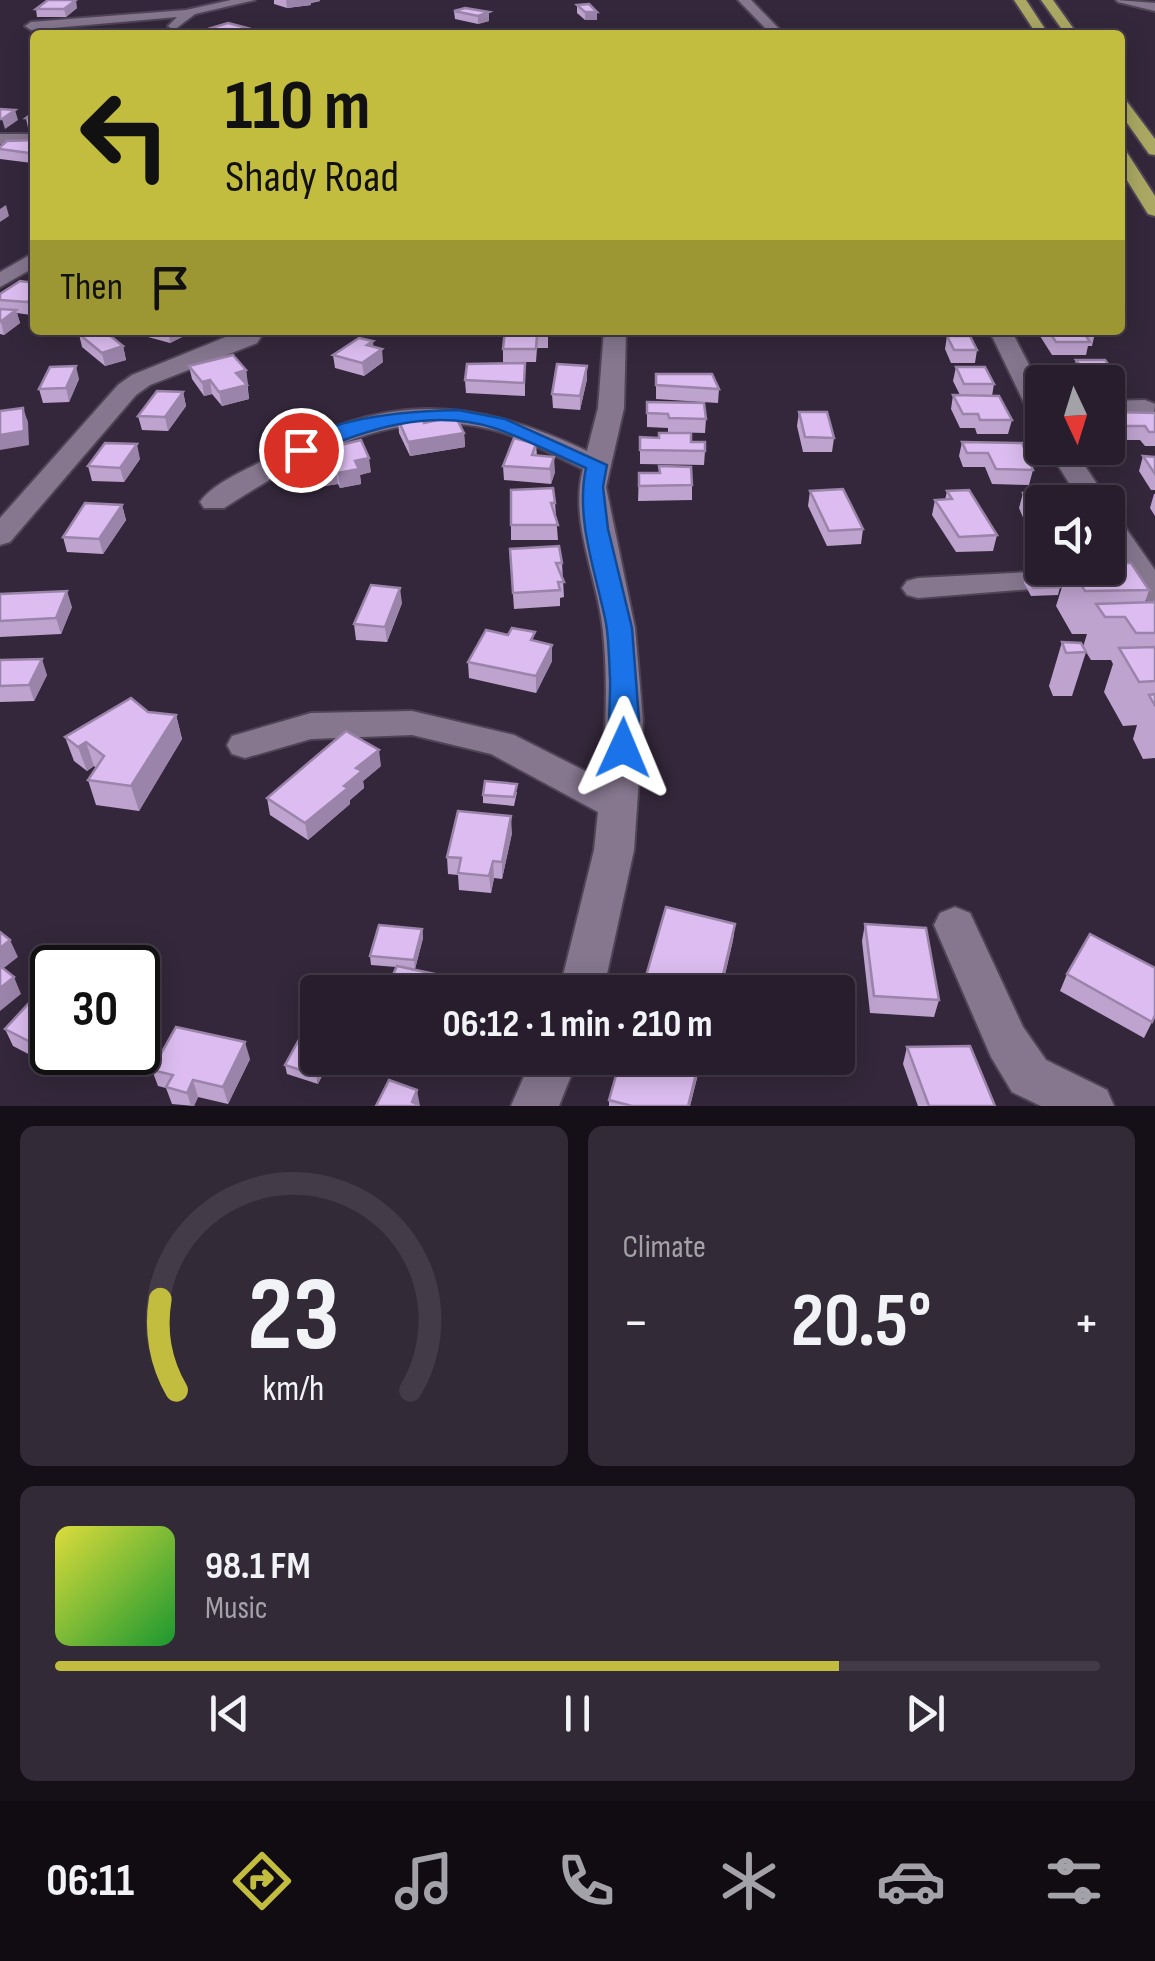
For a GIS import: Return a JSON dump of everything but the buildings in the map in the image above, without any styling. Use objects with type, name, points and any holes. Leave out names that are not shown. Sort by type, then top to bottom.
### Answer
[{"type":"highway","points":[[1020,0],[1040,30]]},
{"type":"highway","points":[[1047,0],[1068,30]]},
{"type":"highway","points":[[1125,109],[1155,150]]},
{"type":"highway","points":[[1125,163],[1155,210]]},
{"type":"street","points":[[31,26],[185,13],[249,0]]},
{"type":"street","points":[[744,0],[774,30]]},
{"type":"street","points":[[1122,0],[1155,10]]},
{"type":"street","points":[[166,30],[185,13]]},
{"type":"street","points":[[0,139],[30,139]]},
{"type":"street","points":[[5,277],[30,261]]},
{"type":"street","points":[[0,536],[128,390],[142,380],[251,335]]},
{"type":"street","points":[[584,975],[614,850],[626,720],[619,628],[592,487],[611,408],[615,335]]},
{"type":"street","points":[[1003,335],[1025,378]]},
{"type":"street","points":[[1125,408],[1144,408]]},
{"type":"street","points":[[214,502],[301,450],[343,432],[394,418],[458,416],[498,423],[597,465]]},
{"type":"street","points":[[1125,549],[1148,582]]},
{"type":"street","points":[[918,588],[1148,582]]},
{"type":"street","points":[[245,745],[311,726],[412,723],[501,744],[618,805]]},
{"type":"street","points":[[955,925],[1007,1042],[1029,1076],[1090,1106]]},
{"type":"street","points":[[536,1106],[548,1075]]},
{"type":"route","points":[[301,450],[343,432],[394,418],[430,414],[498,423],[597,465],[592,487],[597,529],[619,628],[626,720],[623,748]]}]
